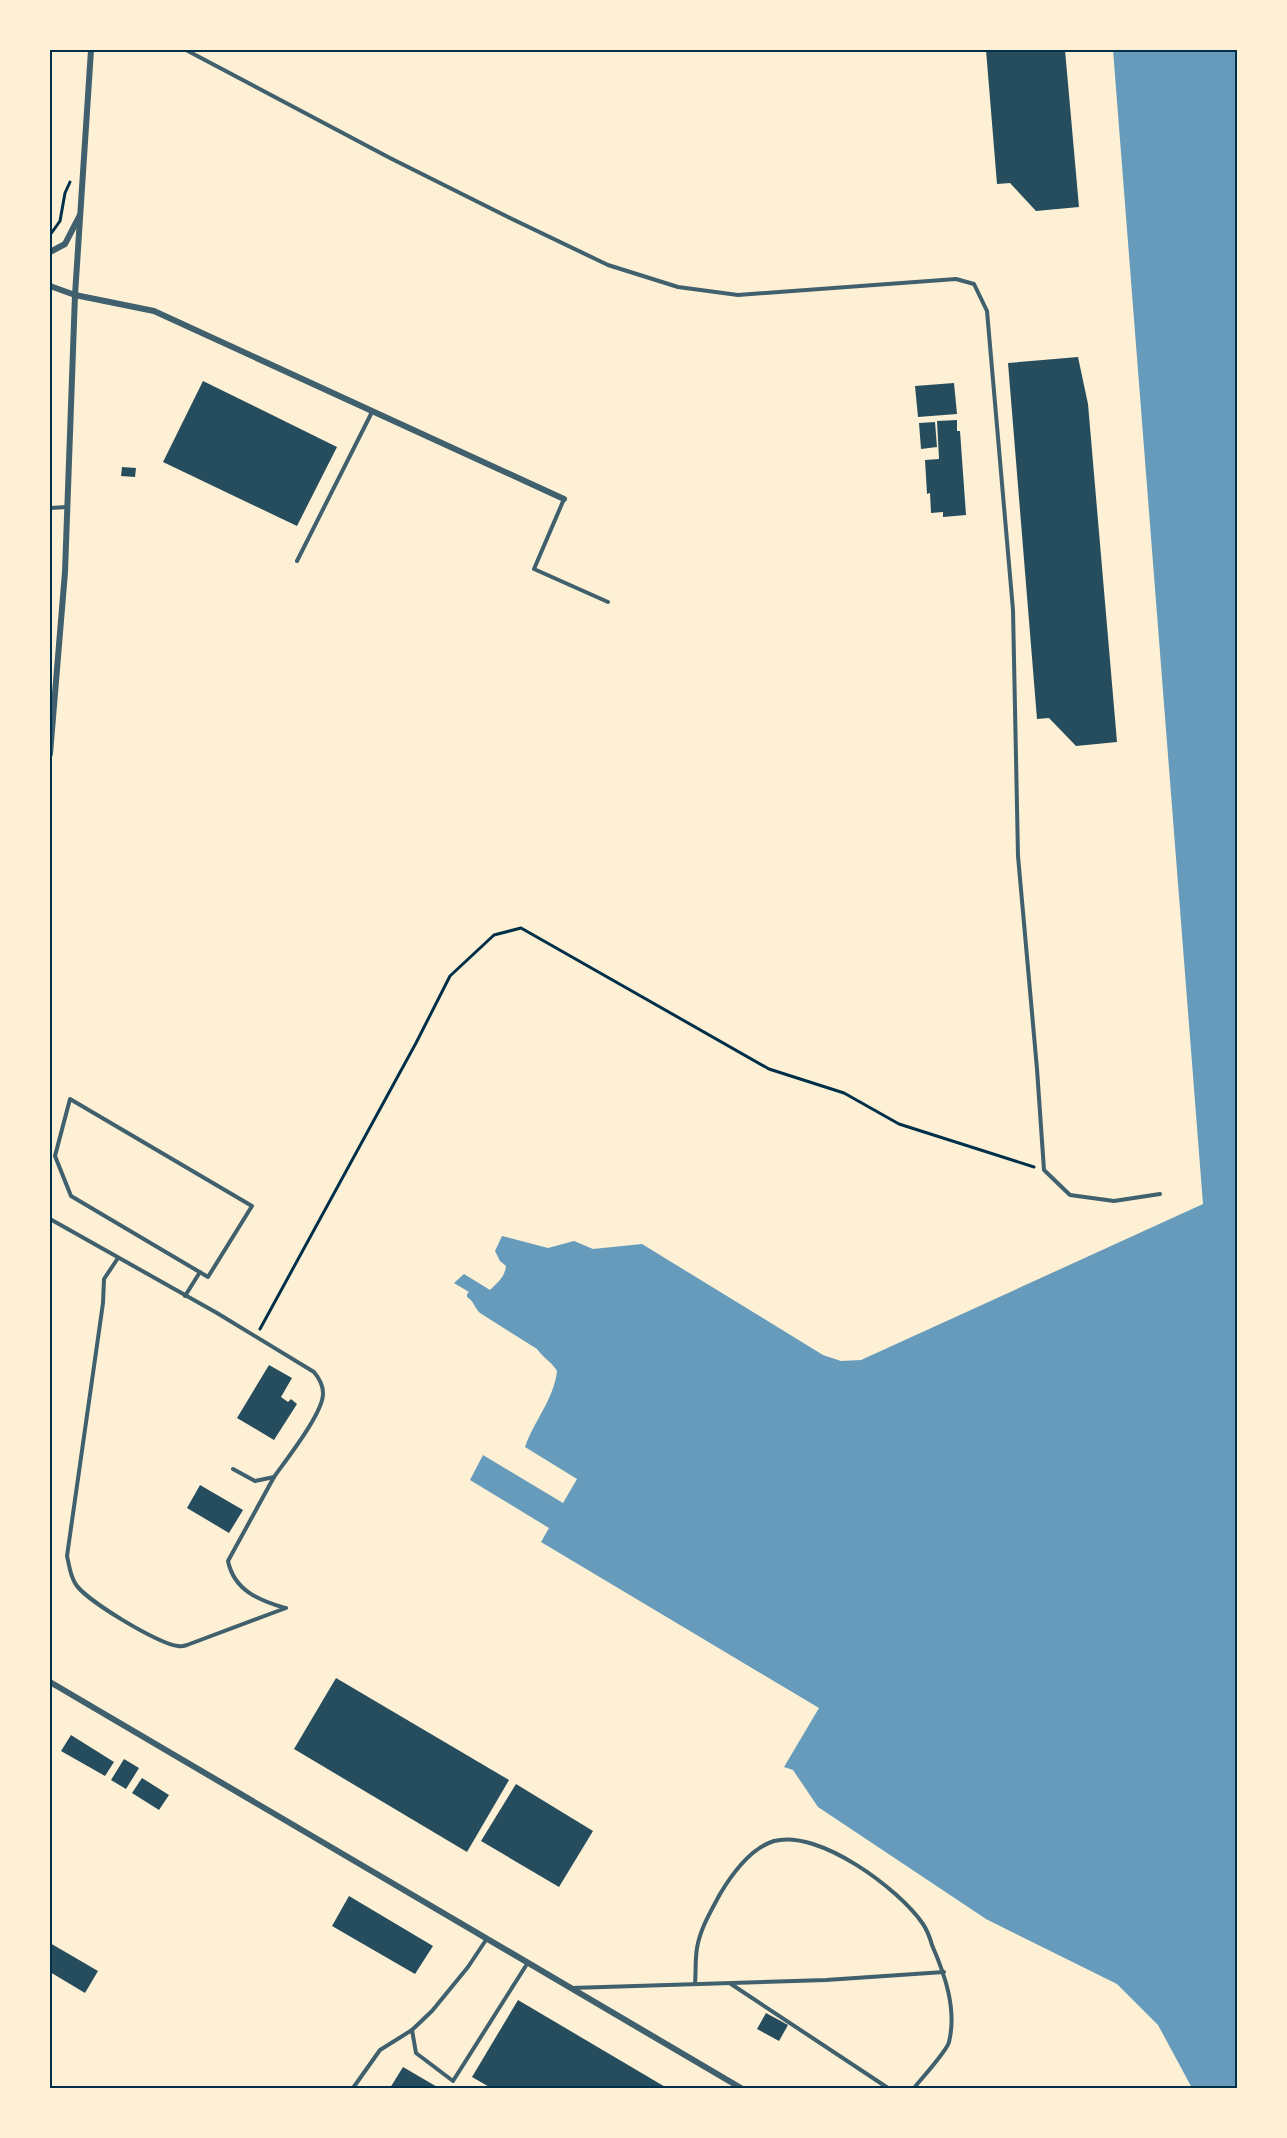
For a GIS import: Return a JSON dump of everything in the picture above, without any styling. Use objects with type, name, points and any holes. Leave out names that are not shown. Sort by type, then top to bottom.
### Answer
[{"type":"street","points":[[50,754],[65,572],[75,295],[91,50]]},
{"type":"street","points":[[50,252],[65,244],[81,212]]},
{"type":"street","points":[[50,286],[75,295],[154,311],[564,499]]},
{"type":"street","points":[[50,1682],[567,1988],[741,2088]]},
{"type":"lane","points":[[186,50],[390,158],[508,217],[608,265],[678,287],[738,295],[956,279],[974,284],[987,311],[1013,610],[1018,856],[1038,1069],[1044,1170],[1070,1195],[1114,1201],[1160,1194]]},
{"type":"lane","points":[[297,561],[372,412]]},
{"type":"lane","points":[[564,499],[534,569],[608,602]]},
{"type":"lane","points":[[50,508],[67,507]]},
{"type":"lane","points":[[70,1099],[252,1206],[208,1277],[200,1272],[71,1196],[55,1156],[70,1099]]},
{"type":"lane","points":[[50,1219],[256,1336],[314,1372],[321,1382],[324,1394],[321,1408],[274,1478],[228,1561],[231,1574],[243,1589],[267,1603],[286,1608],[177,1647],[157,1640],[82,1592],[75,1583],[67,1556],[103,1303],[104,1279],[118,1258]]},
{"type":"lane","points":[[185,1296],[200,1272]]},
{"type":"lane","points":[[233,1468],[255,1481],[274,1478]]},
{"type":"lane","points":[[696,1984],[697,1947],[706,1920],[728,1881],[748,1857],[774,1841],[797,1840],[819,1845],[843,1856],[895,1893],[924,1925],[944,1972],[952,2012],[949,2044],[914,2088]]},
{"type":"lane","points":[[352,2088],[380,2050],[412,2030],[432,2011],[451,1989],[486,1940]]},
{"type":"lane","points":[[412,2030],[416,2053],[453,2081],[527,1964]]},
{"type":"lane","points":[[567,1988],[826,1980],[944,1972]]},
{"type":"lane","points":[[731,1983],[888,2088]]},
{"type":"path","points":[[50,235],[60,221],[65,193],[74,174]]},
{"type":"path","points":[[256,1336],[416,1043],[450,976],[494,934],[521,928],[769,1069],[844,1093],[899,1124],[1044,1170]]},
{"type":"water","points":[[1113,50],[1237,50],[1237,2088],[1192,2088],[1158,2025],[1117,1984],[986,1919],[818,1807],[793,1770],[784,1767],[819,1708],[541,1542],[549,1528],[470,1480],[483,1455],[563,1503],[577,1479],[525,1447],[552,1391],[557,1371],[537,1349],[480,1313],[467,1297],[469,1292],[454,1283],[464,1274],[490,1290],[502,1277],[506,1266],[500,1261],[495,1251],[502,1236],[548,1248],[574,1241],[593,1249],[642,1244],[823,1355],[841,1361],[861,1360],[1203,1204]]},
{"type":"building","points":[[986,50],[1065,50],[1079,207],[1036,211],[1010,183],[997,184]]},
{"type":"building","points":[[1078,357],[1088,404],[1117,742],[1076,746],[1049,718],[1037,719],[1008,363]]},
{"type":"building","points":[[203,381],[337,447],[297,526],[163,462]]},
{"type":"building","points":[[954,383],[957,414],[918,417],[915,386]]},
{"type":"building","points":[[957,420],[957,431],[960,431],[966,515],[943,517],[943,512],[931,513],[930,493],[927,494],[925,460],[939,459],[937,421]]},
{"type":"building","points":[[935,422],[937,447],[921,449],[919,423]]},
{"type":"building","points":[[122,467],[136,468],[135,477],[121,476]]},
{"type":"building","points":[[269,1365],[292,1378],[281,1397],[288,1402],[291,1399],[297,1404],[274,1440],[237,1418]]},
{"type":"building","points":[[200,1485],[243,1510],[229,1533],[187,1508]]},
{"type":"building","points":[[336,1678],[509,1780],[467,1852],[294,1749]]},
{"type":"building","points":[[71,1735],[114,1762],[105,1776],[61,1751]]},
{"type":"building","points":[[124,1759],[139,1768],[126,1789],[111,1780]]},
{"type":"building","points":[[142,1778],[169,1795],[159,1810],[132,1793]]},
{"type":"building","points":[[516,1784],[593,1831],[559,1887],[481,1841]]},
{"type":"building","points":[[349,1896],[433,1946],[415,1974],[332,1926]]},
{"type":"building","points":[[50,1943],[98,1971],[85,1993],[50,1972]]},
{"type":"building","points":[[518,2000],[667,2088],[491,2088],[472,2077]]},
{"type":"building","points":[[766,2013],[788,2025],[779,2041],[757,2029]]},
{"type":"building","points":[[403,2067],[439,2088],[390,2088]]}]
